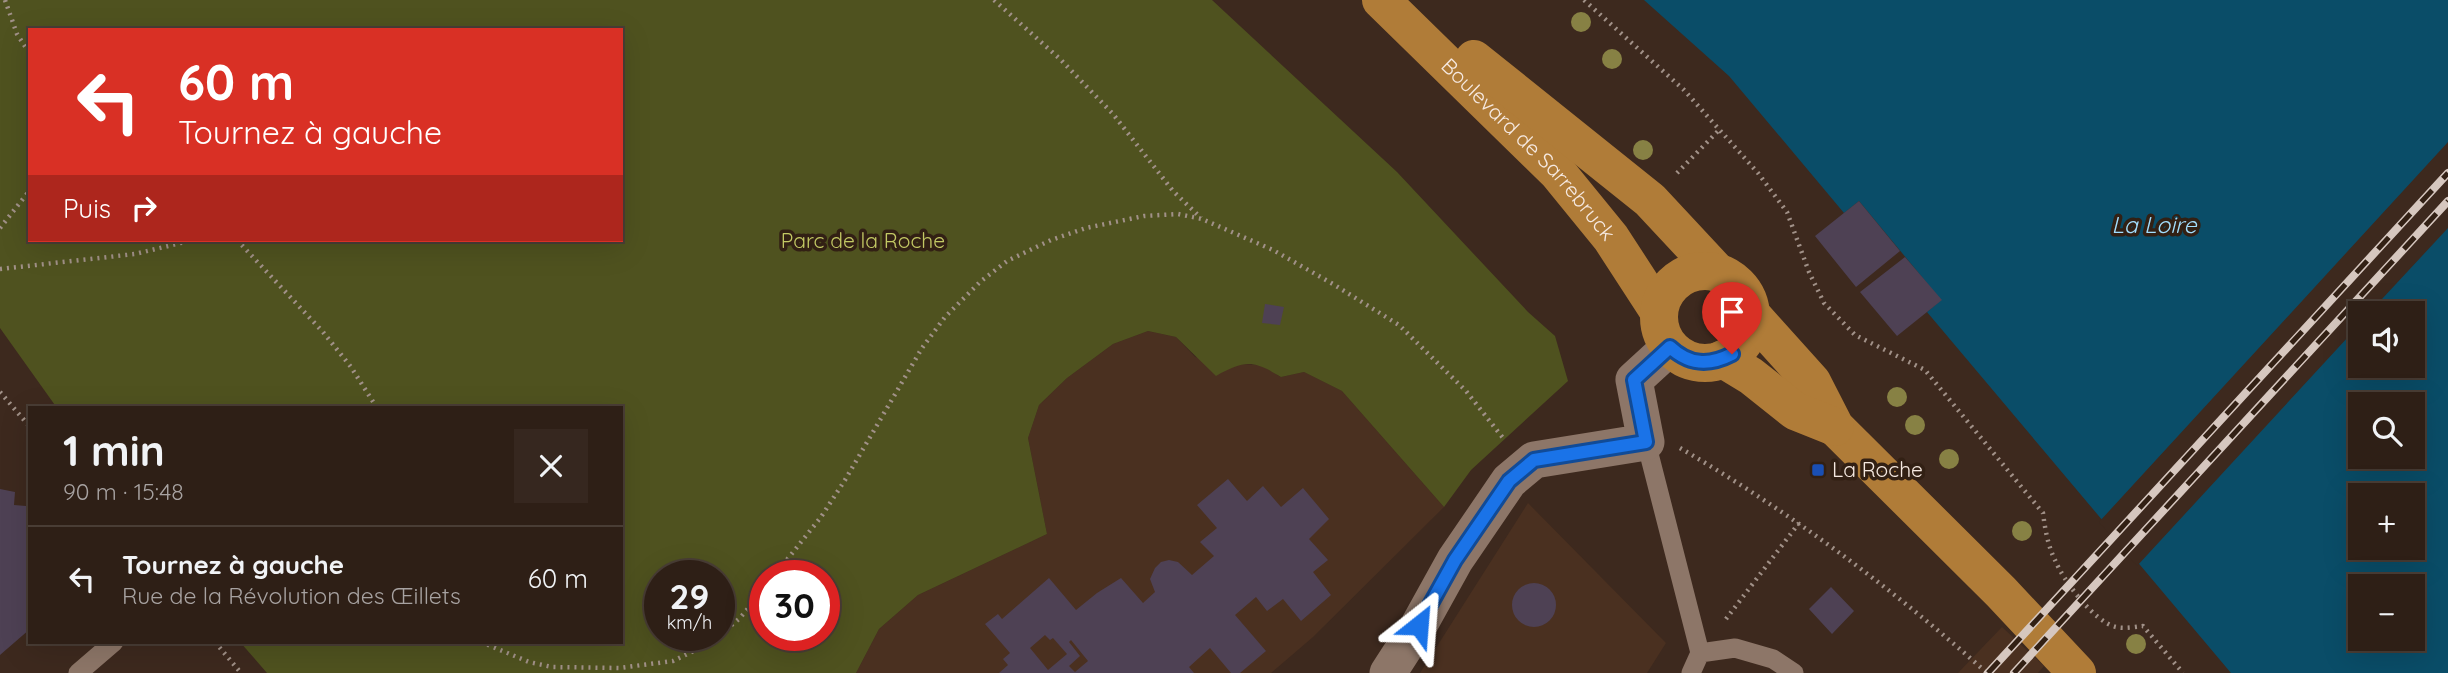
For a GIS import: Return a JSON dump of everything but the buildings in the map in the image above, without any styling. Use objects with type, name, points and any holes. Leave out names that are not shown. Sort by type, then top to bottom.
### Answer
[{"type":"main road","name":"Boulevard de Sarrebruck","points":[[1381,0],[1558,173],[1611,238],[1665,329]]},
{"type":"main road","name":"Boulevard de Sarrebruck","points":[[1411,0],[1468,54],[1650,200],[1719,274]]},
{"type":"main road","points":[[1699,272],[1719,274],[1729,278],[1743,293],[1750,313],[1744,340],[1732,354],[1715,362],[1699,363],[1683,358],[1665,329],[1666,292],[1680,278],[1699,272]]},
{"type":"main road","points":[[1750,313],[1812,382],[1835,427],[2001,592],[2076,673]]},
{"type":"main road","points":[[1723,359],[1751,376],[1795,411],[1835,427]]},
{"type":"street","points":[[1388,673],[1462,549],[1509,481],[1534,460],[1646,442],[1634,380],[1665,329]]},
{"type":"lane","points":[[1646,442],[1700,653],[1691,673]]},
{"type":"lane","points":[[78,673],[112,644]]},
{"type":"lane","points":[[1700,653],[1735,648],[1773,659],[1794,673]]},
{"type":"path","points":[[5,0],[17,34],[28,51]]},
{"type":"path","points":[[994,0],[1059,59],[1113,114],[1173,191],[1202,219]]},
{"type":"path","points":[[1584,0],[1684,90],[1758,173],[1787,212],[1809,272],[1824,303],[1855,335],[1925,370],[1934,380],[2043,513],[2055,560],[2066,580],[2090,609],[2104,622],[2116,627],[2143,626],[2183,673]]},
{"type":"path","points":[[0,228],[28,193]]},
{"type":"path","points":[[787,560],[821,517],[845,480],[922,348],[945,317],[980,282],[1007,261],[1051,240],[1086,228],[1144,216],[1178,214],[1202,219],[1273,250],[1399,325],[1466,391],[1527,465]]},
{"type":"path","points":[[0,269],[135,254],[185,242]]},
{"type":"path","points":[[239,242],[323,332],[351,367],[376,406]]},
{"type":"path","points":[[0,392],[28,426]]},
{"type":"path","points":[[1646,442],[1671,443],[1742,484],[1896,595],[1987,673]]},
{"type":"path","points":[[1700,653],[1799,523]]},
{"type":"path","points":[[486,644],[529,662],[552,667],[619,668],[673,661],[710,643],[749,607]]},
{"type":"path","points":[[217,644],[242,673]]},
{"type":"shaded area","points":[[1148,331],[1176,337],[1195,357],[1261,365],[1281,377],[1304,372],[1342,391],[1444,507],[1313,637],[1271,673],[856,673],[879,629],[918,595],[1047,534],[1028,438],[1039,405],[1067,378],[1113,344]]},
{"type":"shaded area","points":[[1528,503],[1666,643],[1647,673],[1420,673]]},
{"type":"shaded area","points":[[2002,627],[2044,666],[2038,673],[1958,673]]},
{"type":"green space","name":"Parc de la Roche","points":[[0,0],[1212,0],[1397,172],[1528,312],[1555,336],[1568,381],[1471,470],[1444,507],[1342,391],[1304,372],[1281,377],[1263,367],[1249,364],[1234,367],[1216,376],[1176,337],[1148,331],[1113,344],[1067,378],[1039,405],[1028,438],[1047,534],[918,595],[879,629],[856,673],[267,673],[242,644],[623,644],[623,406],[56,406],[0,328]]},
{"type":"water","name":"La Loire","points":[[1644,0],[2448,0],[2448,673],[2231,673],[1927,312],[1941,300],[1859,201],[1844,213],[1729,76]]},
{"type":"pier","points":[[2448,142],[2448,228],[2380,301],[2348,301],[2348,337],[2137,566],[2099,522]]},
{"type":"railway","points":[[1988,673],[2448,173]]},
{"type":"railway","points":[[2014,673],[2448,201]]},
{"type":"place","name":"La Roche","points":[[1818,470]]},
{"type":"route","points":[[1419,625],[1455,560],[1509,481],[1534,460],[1646,442],[1634,380],[1670,347],[1683,358],[1699,363],[1715,362],[1732,354]]}]
